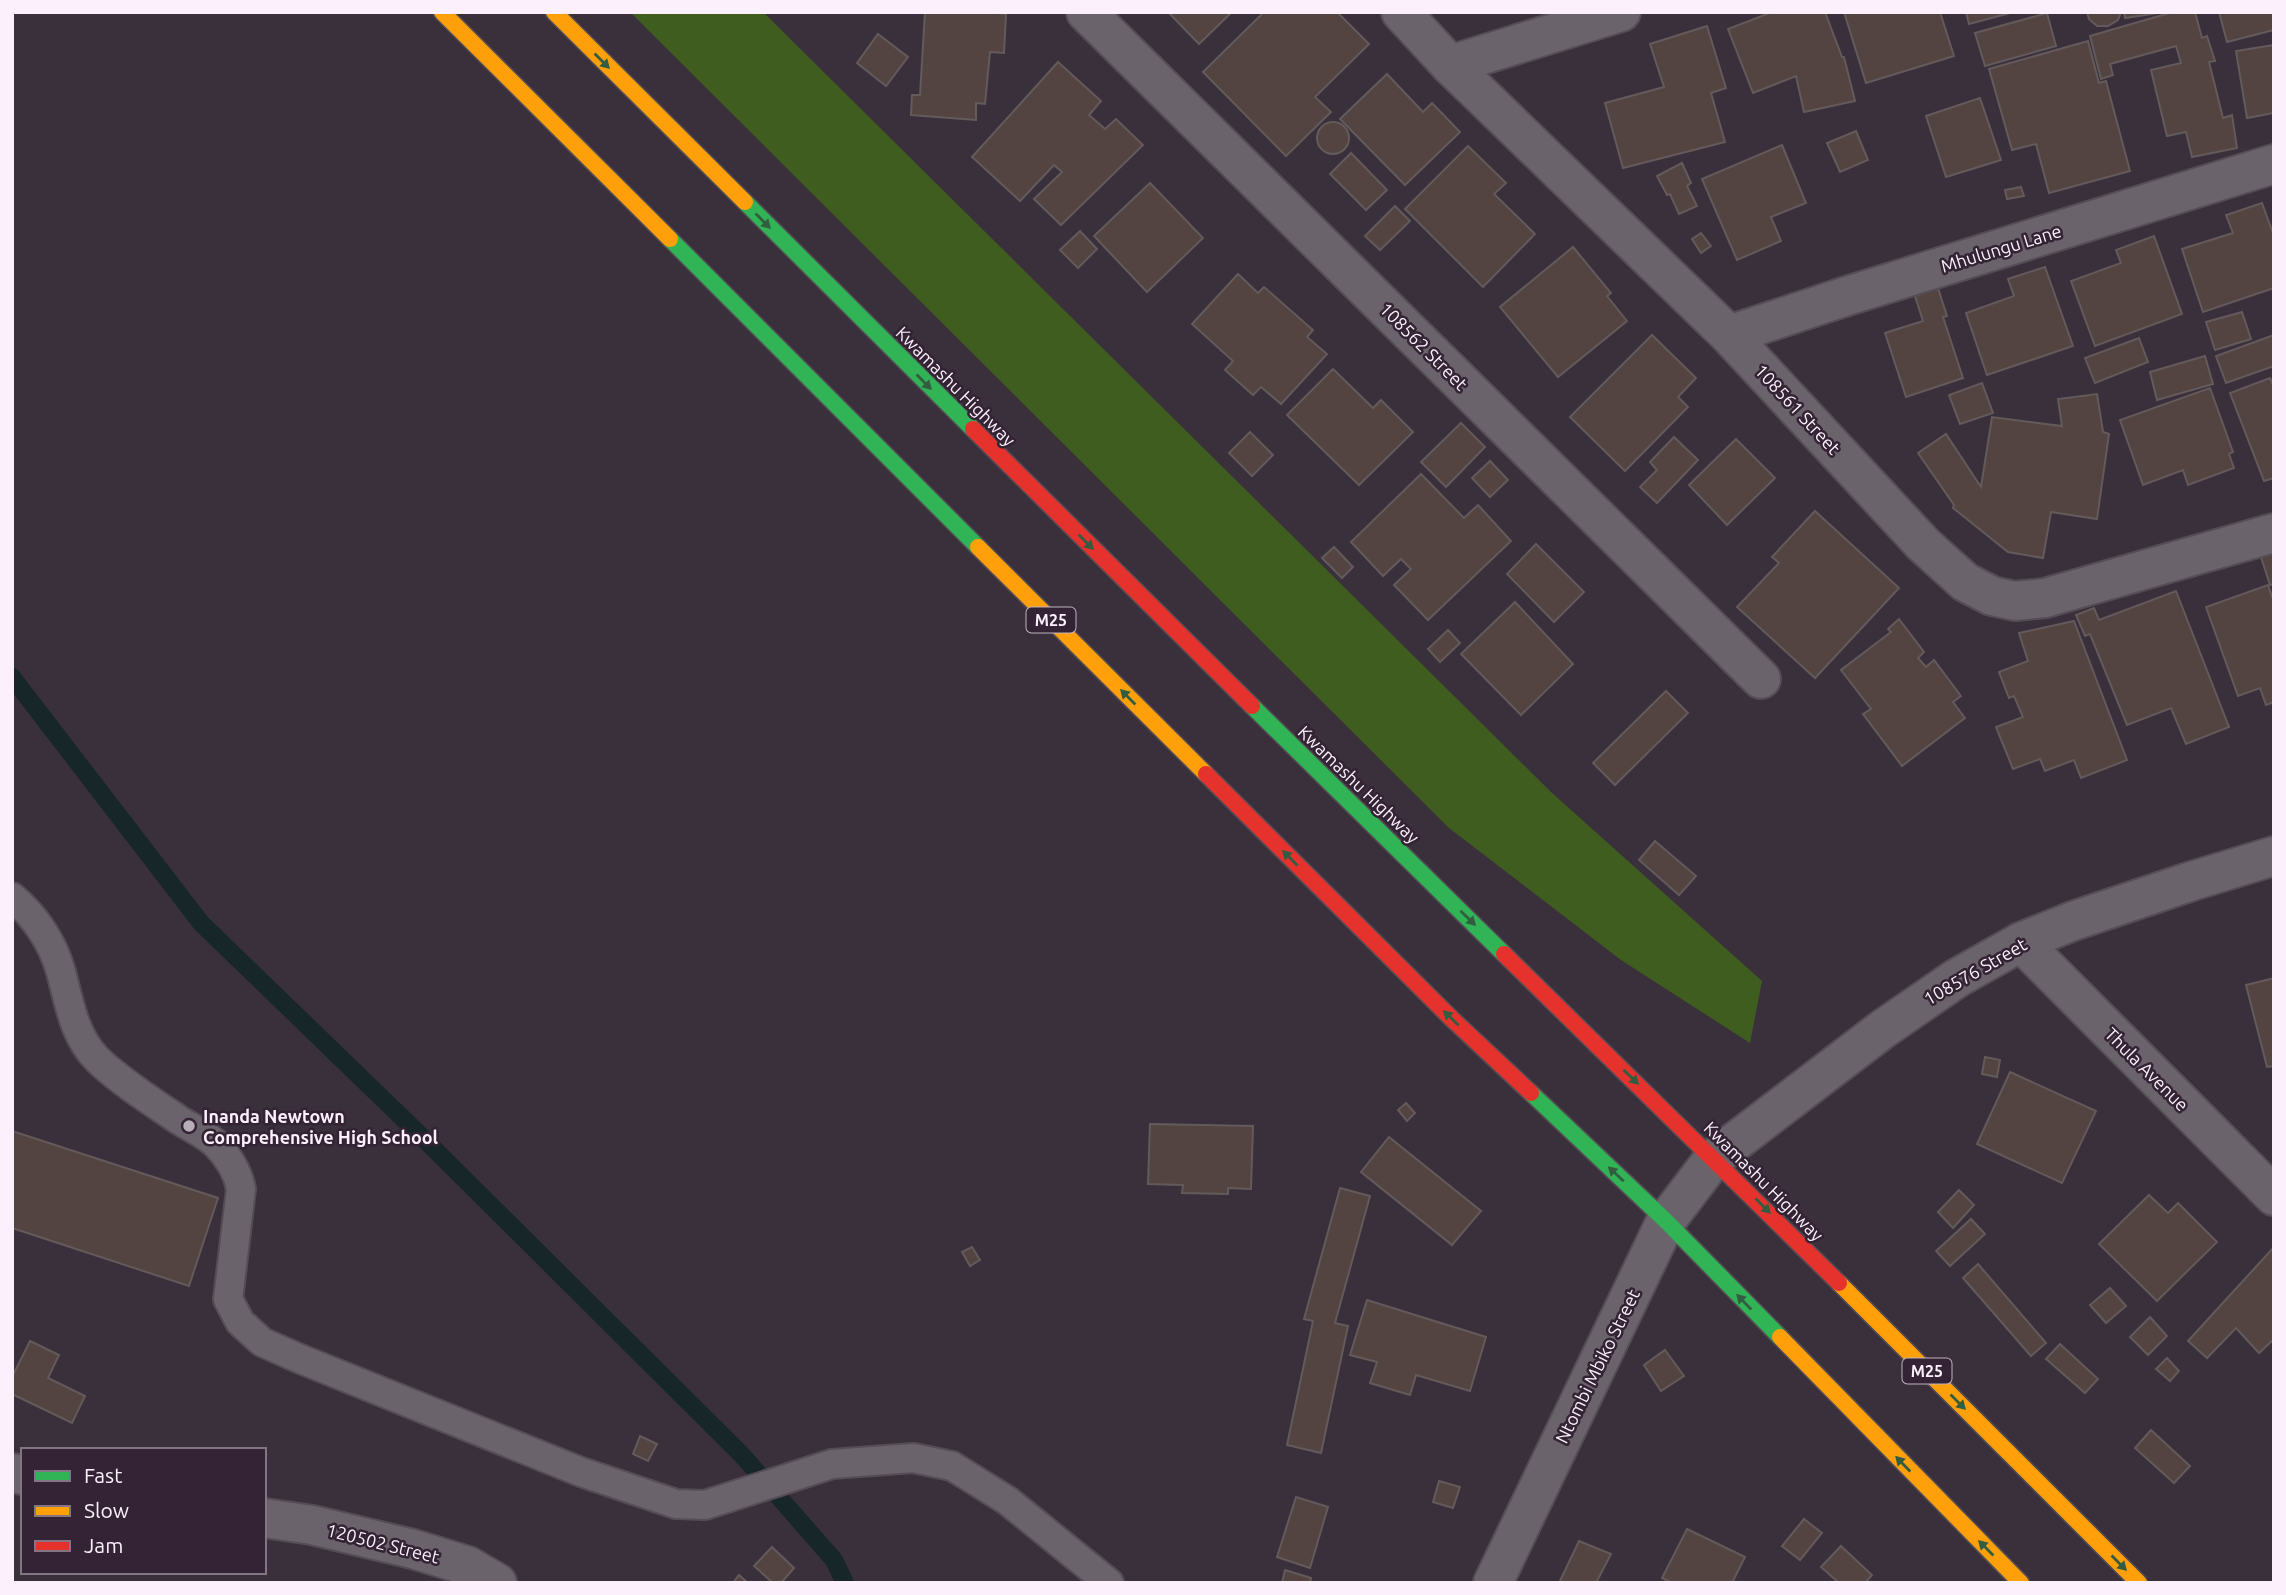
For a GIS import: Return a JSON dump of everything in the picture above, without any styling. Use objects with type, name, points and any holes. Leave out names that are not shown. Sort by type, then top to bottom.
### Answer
[{"type":"main road","name":"M25","points":[[442,12],[1452,1019],[1666,1221],[2021,1583]]},
{"type":"main road","name":"Kwamashu Highway","points":[[554,12],[1326,780],[1714,1158],[2139,1583]]},
{"type":"street","name":"108562 Street","points":[[1086,12],[1761,679]]},
{"type":"street","name":"108561 Street","points":[[1401,12],[1450,65],[1729,335],[1923,544],[1965,582],[1993,596],[2015,601],[2045,598],[2274,533]]},
{"type":"street","points":[[1450,65],[1620,12]]},
{"type":"street","name":"Mhulungu Lane","points":[[1729,335],[2274,164]]},
{"type":"street","name":"108576 Street","points":[[1714,1158],[1883,1029],[1957,978],[2021,942],[2073,921],[2274,856]]},
{"type":"street","name":"Thula Avenue","points":[[2021,942],[2274,1196]]},
{"type":"street","name":"Ntombi Mbiko Street","points":[[1493,1583],[1666,1221],[1714,1158]]},
{"type":"street","name":"120502 Street","points":[[266,1518],[312,1525],[414,1549],[468,1566],[497,1583]]},
{"type":"lane","points":[[12,897],[22,905],[48,939],[60,970],[67,1003],[82,1039],[97,1059],[166,1111],[215,1143],[238,1175],[241,1189],[228,1299],[240,1322],[262,1342],[581,1472],[676,1504],[705,1505],[832,1464],[913,1458],[952,1466],[1008,1501],[1109,1583]]},
{"type":"green space","points":[[630,12],[763,12],[1552,793],[1762,981],[1750,1043],[1621,960],[1449,828]]},
{"type":"building","points":[[925,12],[1006,14],[1004,53],[990,52],[985,104],[976,103],[976,120],[911,115],[912,95],[920,95]]},
{"type":"building","points":[[1168,12],[1232,12],[1199,44]]},
{"type":"building","points":[[1264,12],[1337,12],[1369,44],[1315,97],[1331,112],[1286,156],[1203,72]]},
{"type":"building","points":[[1772,12],[1825,12],[1844,57],[1855,101],[1804,112],[1796,76],[1753,93],[1728,29]]},
{"type":"building","points":[[1844,12],[1940,12],[1954,56],[1866,83]]},
{"type":"building","points":[[1966,12],[2014,12],[1969,24]]},
{"type":"building","points":[[2087,12],[2121,12],[2118,20],[2108,26],[2097,26],[2089,19]]},
{"type":"building","points":[[2124,12],[2165,12],[2125,18]]},
{"type":"building","points":[[2173,12],[2195,12],[2202,38],[2207,36],[2215,61],[2209,62],[2223,118],[2232,115],[2237,148],[2192,157],[2186,132],[2167,136],[2151,70],[2181,63],[2176,46],[2110,64],[2113,75],[2101,79],[2090,36]]},
{"type":"building","points":[[2219,12],[2274,12],[2274,30],[2227,42]]},
{"type":"building","points":[[2047,13],[2056,46],[1985,66],[1975,33]]},
{"type":"building","points":[[1707,26],[1726,88],[1711,93],[1725,142],[1623,168],[1605,103],[1664,87],[1650,44]]},
{"type":"building","points":[[878,34],[908,57],[886,86],[857,63]]},
{"type":"building","points":[[2088,41],[2099,83],[2106,81],[2130,171],[2049,193],[2036,144],[2012,150],[1989,69]]},
{"type":"building","points":[[2274,45],[2274,113],[2247,118],[2236,51]]},
{"type":"building","points":[[1058,62],[1101,101],[1089,115],[1105,129],[1116,119],[1143,145],[1061,225],[1034,199],[1062,172],[1054,165],[1020,201],[972,157]]},
{"type":"building","points":[[1387,74],[1423,112],[1432,103],[1460,132],[1405,185],[1340,119]]},
{"type":"building","points":[[1980,98],[2001,160],[1946,177],[1926,116]]},
{"type":"building","points":[[1333,122],[1344,127],[1349,138],[1344,149],[1333,154],[1322,149],[1317,138],[1322,127]]},
{"type":"building","points":[[1856,131],[1868,160],[1840,172],[1827,143]]},
{"type":"building","points":[[1782,145],[1806,203],[1771,217],[1781,241],[1737,260],[1702,179]]},
{"type":"building","points":[[1468,146],[1506,183],[1494,194],[1535,234],[1483,287],[1405,209]]},
{"type":"building","points":[[1351,153],[1387,190],[1366,210],[1330,174]]},
{"type":"building","points":[[1682,163],[1691,183],[1687,186],[1697,206],[1679,214],[1670,194],[1667,195],[1657,176]]},
{"type":"building","points":[[1150,183],[1203,238],[1147,292],[1094,236]]},
{"type":"building","points":[[2021,187],[2024,196],[2007,199],[2005,190]]},
{"type":"building","points":[[2262,203],[2274,236],[2274,288],[2203,312],[2182,249],[2233,233],[2226,215]]},
{"type":"building","points":[[1395,206],[1410,221],[1380,250],[1365,236]]},
{"type":"building","points":[[1080,231],[1097,249],[1078,268],[1060,250]]},
{"type":"building","points":[[1701,233],[1711,246],[1701,253],[1692,239]]},
{"type":"building","points":[[2154,236],[2182,314],[2095,346],[2071,281],[2121,263],[2116,250]]},
{"type":"building","points":[[1573,247],[1611,293],[1607,296],[1627,321],[1558,377],[1500,307]]},
{"type":"building","points":[[2045,267],[2073,346],[1987,375],[1966,313],[2014,296],[2008,279]]},
{"type":"building","points":[[1238,274],[1258,293],[1264,287],[1313,330],[1307,337],[1327,354],[1281,404],[1261,387],[1253,395],[1225,370],[1233,361],[1192,324]]},
{"type":"building","points":[[1938,288],[1947,316],[1943,317],[1963,378],[1906,397],[1885,333],[1923,321],[1915,296]]},
{"type":"building","points":[[2242,312],[2251,339],[2215,350],[2206,322]]},
{"type":"building","points":[[1652,335],[1696,378],[1678,397],[1688,407],[1625,471],[1570,417]]},
{"type":"building","points":[[2274,335],[2274,366],[2226,383],[2216,356]]},
{"type":"building","points":[[2139,338],[2148,362],[2095,383],[2085,358]]},
{"type":"building","points":[[2205,356],[2213,384],[2157,400],[2150,372]]},
{"type":"building","points":[[1333,369],[1373,408],[1381,400],[1413,432],[1359,485],[1287,415]]},
{"type":"building","points":[[2270,378],[2274,387],[2274,478],[2264,481],[2230,393]]},
{"type":"building","points":[[1982,383],[1993,413],[1960,424],[1949,395]]},
{"type":"building","points":[[2210,388],[2233,452],[2229,454],[2234,468],[2188,485],[2183,470],[2143,485],[2120,420]]},
{"type":"building","points":[[2097,394],[2103,432],[2109,434],[2097,519],[2051,512],[2043,558],[2008,552],[1953,508],[1954,505],[1918,453],[1946,434],[1981,487],[1992,417],[2062,426],[2058,399]]},
{"type":"building","points":[[1461,423],[1485,447],[1446,487],[1421,462]]},
{"type":"building","points":[[1250,432],[1273,455],[1252,476],[1229,453]]},
{"type":"building","points":[[1674,437],[1698,460],[1657,503],[1640,487],[1657,470],[1650,462]]},
{"type":"building","points":[[1736,439],[1775,478],[1727,525],[1689,485]]},
{"type":"building","points":[[1490,461],[1508,480],[1490,497],[1472,478]]},
{"type":"building","points":[[1421,474],[1464,518],[1478,505],[1511,541],[1428,620],[1394,585],[1411,569],[1401,559],[1383,576],[1351,542]]},
{"type":"building","points":[[1815,511],[1899,588],[1815,678],[1737,607],[1779,563],[1772,557]]},
{"type":"building","points":[[1536,544],[1584,592],[1554,622],[1507,574]]},
{"type":"building","points":[[1334,547],[1353,567],[1342,578],[1322,558]]},
{"type":"building","points":[[2274,553],[2274,584],[2270,585],[2261,557]]},
{"type":"building","points":[[2268,585],[2274,602],[2274,702],[2266,705],[2260,688],[2238,696],[2206,607]]},
{"type":"building","points":[[2176,591],[2229,727],[2186,744],[2171,708],[2127,725],[2090,634],[2085,636],[2076,615],[2094,608],[2099,620]]},
{"type":"building","points":[[1515,602],[1573,664],[1521,715],[1461,654]]},
{"type":"building","points":[[1899,619],[1924,652],[1918,658],[1926,667],[1934,660],[1961,696],[1953,702],[1965,718],[1902,766],[1863,714],[1871,709],[1841,670],[1891,632],[1888,629]]},
{"type":"building","points":[[2074,621],[2127,760],[2081,778],[2074,760],[2045,771],[2040,759],[2013,769],[1996,727],[2023,717],[2014,696],[2009,698],[1999,672],[2028,661],[2019,633]]},
{"type":"building","points":[[1448,630],[1460,643],[1440,662],[1428,649]]},
{"type":"building","points":[[1666,691],[1688,713],[1615,785],[1593,763]]},
{"type":"building","points":[[1655,841],[1696,876],[1679,895],[1639,860]]},
{"type":"building","points":[[2274,978],[2274,1066],[2267,1067],[2246,985]]},
{"type":"building","points":[[1985,1057],[2000,1060],[1997,1077],[1982,1074]]},
{"type":"building","points":[[2010,1072],[2096,1111],[2062,1183],[1977,1144]]},
{"type":"building","points":[[1406,1103],[1415,1113],[1407,1121],[1398,1110]]},
{"type":"building","points":[[1150,1124],[1253,1126],[1251,1189],[1228,1188],[1228,1194],[1182,1193],[1183,1185],[1148,1184]]},
{"type":"building","points":[[12,1131],[218,1198],[189,1286],[12,1228]]},
{"type":"building","points":[[1389,1137],[1481,1211],[1452,1245],[1361,1172]]},
{"type":"building","points":[[1340,1188],[1370,1196],[1335,1323],[1348,1326],[1321,1453],[1287,1445],[1313,1321],[1304,1319]]},
{"type":"building","points":[[1959,1190],[1974,1205],[1953,1228],[1938,1212]]},
{"type":"building","points":[[2149,1195],[2168,1213],[2178,1203],[2217,1242],[2157,1301],[2099,1244]]},
{"type":"building","points":[[1971,1219],[1985,1234],[1950,1266],[1936,1251]]},
{"type":"building","points":[[972,1247],[980,1260],[970,1266],[962,1252]]},
{"type":"building","points":[[2274,1247],[2274,1339],[2259,1353],[2236,1328],[2207,1358],[2188,1341]]},
{"type":"building","points":[[1978,1264],[2046,1343],[2031,1356],[1963,1278]]},
{"type":"building","points":[[2110,1288],[2126,1306],[2106,1323],[2090,1305]]},
{"type":"building","points":[[1367,1300],[1486,1337],[1470,1391],[1416,1375],[1410,1395],[1370,1383],[1377,1362],[1350,1355]]},
{"type":"building","points":[[2150,1317],[2167,1336],[2148,1355],[2130,1337]]},
{"type":"building","points":[[30,1341],[59,1355],[48,1378],[85,1396],[72,1423],[12,1394],[12,1377]]},
{"type":"building","points":[[2060,1344],[2098,1379],[2085,1393],[2046,1359]]},
{"type":"building","points":[[1665,1350],[1684,1376],[1661,1391],[1644,1365]]},
{"type":"building","points":[[2167,1358],[2179,1371],[2170,1381],[2156,1369]]},
{"type":"building","points":[[2151,1430],[2190,1466],[2174,1483],[2135,1448]]},
{"type":"building","points":[[640,1436],[657,1444],[648,1461],[633,1454]]},
{"type":"building","points":[[1439,1481],[1460,1487],[1453,1508],[1433,1502]]},
{"type":"building","points":[[1296,1497],[1328,1507],[1310,1568],[1277,1557]]},
{"type":"building","points":[[1804,1519],[1822,1533],[1800,1560],[1782,1546]]},
{"type":"building","points":[[1687,1529],[1745,1557],[1732,1583],[1672,1583],[1662,1578]]},
{"type":"building","points":[[1579,1541],[1611,1554],[1596,1583],[1559,1583]]},
{"type":"building","points":[[1841,1546],[1872,1575],[1865,1583],[1839,1583],[1821,1567]]},
{"type":"building","points":[[772,1547],[794,1568],[781,1583],[773,1583],[754,1566]]},
{"type":"building","points":[[1285,1570],[1311,1578],[1310,1583],[1282,1583]]},
{"type":"building","points":[[739,1575],[748,1583],[733,1583]]},
{"type":"waterway","points":[[12,677],[201,923],[416,1131],[741,1454],[834,1560],[845,1583]]},
{"type":"traffic: fast","points":[[745,202],[973,429]]},
{"type":"traffic: fast","points":[[670,239],[978,547]]},
{"type":"traffic: fast","points":[[1252,706],[1504,954]]},
{"type":"traffic: fast","points":[[1531,1093],[1666,1221],[1780,1337]]},
{"type":"traffic: slow","points":[[442,12],[670,239]]},
{"type":"traffic: slow","points":[[554,12],[745,202]]},
{"type":"traffic: slow","points":[[978,547],[1206,774]]},
{"type":"traffic: slow","points":[[1839,1283],[2139,1583]]},
{"type":"traffic: slow","points":[[1780,1337],[2021,1583]]},
{"type":"traffic: jam","points":[[973,429],[1252,706]]},
{"type":"traffic: jam","points":[[1206,774],[1452,1019],[1531,1093]]},
{"type":"traffic: jam","points":[[1504,954],[1839,1283]]},
{"type":"place","name":"Inanda Newtown Comprehensive High School","points":[[189,1126]]}]
